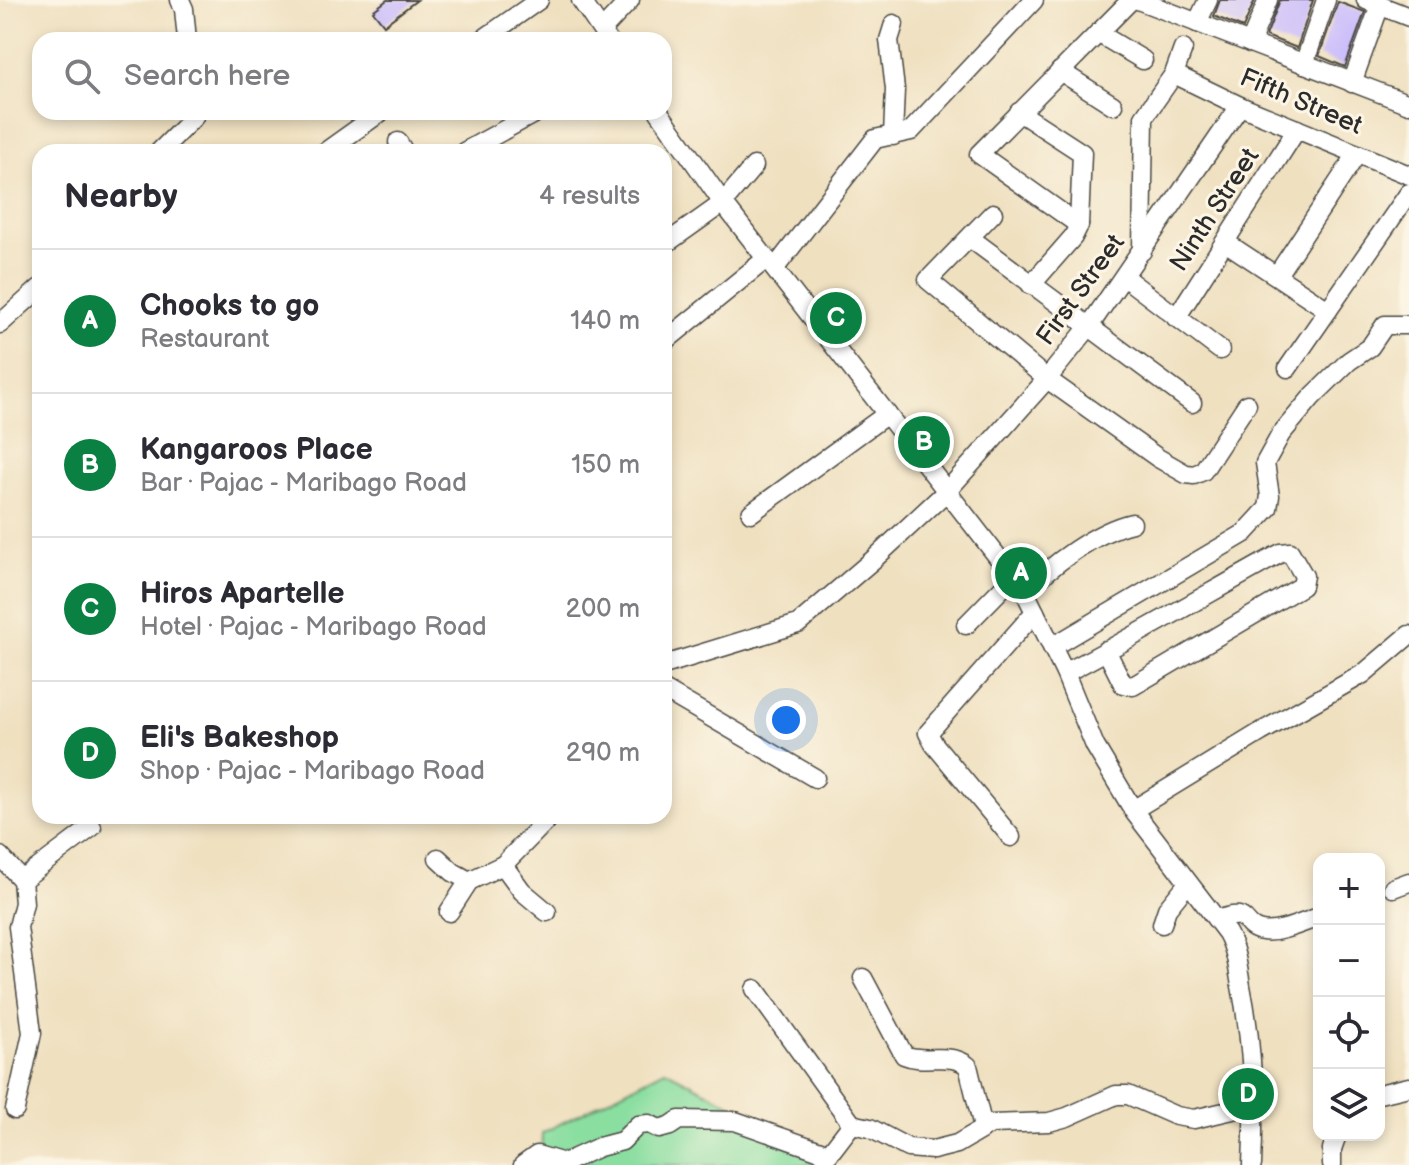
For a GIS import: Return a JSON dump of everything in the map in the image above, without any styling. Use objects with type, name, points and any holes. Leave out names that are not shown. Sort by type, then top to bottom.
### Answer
[{"type":"street","points":[[180,0],[186,32]]},
{"type":"street","points":[[493,32],[539,0]]},
{"type":"street","points":[[581,0],[603,32]]},
{"type":"street","points":[[607,32],[630,0]]},
{"type":"street","points":[[672,336],[770,263],[875,139],[911,131],[1034,0]]},
{"type":"street","points":[[1079,225],[979,154],[1131,0]]},
{"type":"street","points":[[1138,0],[1409,104]]},
{"type":"street","points":[[1197,23],[1208,0]]},
{"type":"street","points":[[1250,43],[1268,0]]},
{"type":"street","points":[[1304,64],[1326,0]]},
{"type":"street","points":[[1352,83],[1373,3],[1409,17]]},
{"type":"street","points":[[893,136],[895,89],[889,40],[894,24]]},
{"type":"street","points":[[1098,33],[1143,60]]},
{"type":"street","points":[[1142,251],[1144,117],[1174,74],[1183,49]]},
{"type":"street","points":[[1060,71],[1113,105]]},
{"type":"street","name":"Fifth Street","points":[[1174,74],[1240,106],[1409,175]]},
{"type":"street","name":"First Street","points":[[672,663],[798,624],[947,491],[1088,328],[1240,106]]},
{"type":"street","points":[[1019,112],[1082,153],[1079,225],[1073,237],[1031,285]]},
{"type":"street","points":[[167,144],[191,120]]},
{"type":"street","points":[[336,144],[370,120]]},
{"type":"street","points":[[479,144],[522,120]]},
{"type":"street","points":[[665,120],[723,203],[1025,592],[1065,673],[1095,746],[1133,810],[1233,944],[1248,1020],[1254,1105],[1252,1165]]},
{"type":"street","name":"Ninth Street","points":[[1176,318],[1297,129]]},
{"type":"street","points":[[1277,275],[1357,154]]},
{"type":"street","points":[[672,239],[723,203],[754,166]]},
{"type":"street","points":[[1288,368],[1409,193]]},
{"type":"street","points":[[993,213],[928,280],[1047,379],[1186,474],[1203,471],[1247,404]]},
{"type":"street","points":[[970,238],[1192,403]]},
{"type":"street","points":[[1225,242],[1328,310]]},
{"type":"street","points":[[1124,277],[1220,350]]},
{"type":"street","points":[[0,324],[32,295]]},
{"type":"street","points":[[1052,647],[1245,533],[1268,508],[1270,496],[1265,463],[1281,434],[1312,397],[1349,361],[1370,347],[1385,325],[1409,325]]},
{"type":"street","points":[[751,513],[887,414]]},
{"type":"street","points":[[1025,592],[1066,556],[1132,523]]},
{"type":"street","points":[[1065,673],[1106,650],[1281,553],[1290,552],[1304,576],[1302,586],[1133,686],[1123,684],[1106,650]]},
{"type":"street","points":[[966,625],[1013,577]]},
{"type":"street","points":[[1011,837],[928,733],[1035,612]]},
{"type":"street","points":[[1133,810],[1363,674],[1409,635]]},
{"type":"street","points":[[672,695],[815,778]]},
{"type":"street","points":[[449,912],[469,881],[503,865],[543,824]]},
{"type":"street","points":[[22,880],[92,827]]},
{"type":"street","points":[[0,856],[22,880],[24,903],[18,927],[32,1033],[15,1110]]},
{"type":"street","points":[[438,858],[469,881]]},
{"type":"street","points":[[503,865],[522,891],[547,912]]},
{"type":"street","points":[[1162,924],[1167,909],[1188,883]]},
{"type":"street","points":[[1217,920],[1241,915],[1256,929],[1265,932],[1313,919]]},
{"type":"street","points":[[863,978],[904,1055],[914,1059],[955,1059],[968,1066],[983,1127]]},
{"type":"street","points":[[755,989],[852,1124],[870,1128],[908,1148],[933,1150],[957,1144],[983,1127],[1005,1122],[1058,1120],[1122,1094],[1176,1116],[1194,1119],[1254,1105]]},
{"type":"street","points":[[1385,1093],[1409,1087]]},
{"type":"street","points":[[523,1165],[537,1155],[564,1163],[599,1147],[622,1141],[638,1125],[649,1124],[659,1129],[679,1120],[735,1121],[827,1160],[852,1124]]},
{"type":"street","points":[[1332,1165],[1335,1141]]},
{"type":"green space","points":[[665,1070],[832,1157],[829,1165],[541,1165],[542,1133]]},
{"type":"building","points":[[387,0],[417,0],[384,25],[373,11]]},
{"type":"building","points":[[1220,0],[1255,0],[1243,28],[1214,16]]},
{"type":"building","points":[[1280,0],[1313,0],[1297,48],[1266,36]]},
{"type":"building","points":[[1338,2],[1365,12],[1345,67],[1319,56]]},
{"type":"place","name":"Hiros Apartelle","points":[[836,318]]},
{"type":"place","name":"Kangaroos Place","points":[[924,442]]},
{"type":"place","name":"Chooks to go","points":[[1021,573]]},
{"type":"place","name":"Eli's Bakeshop","points":[[1248,1094]]}]
